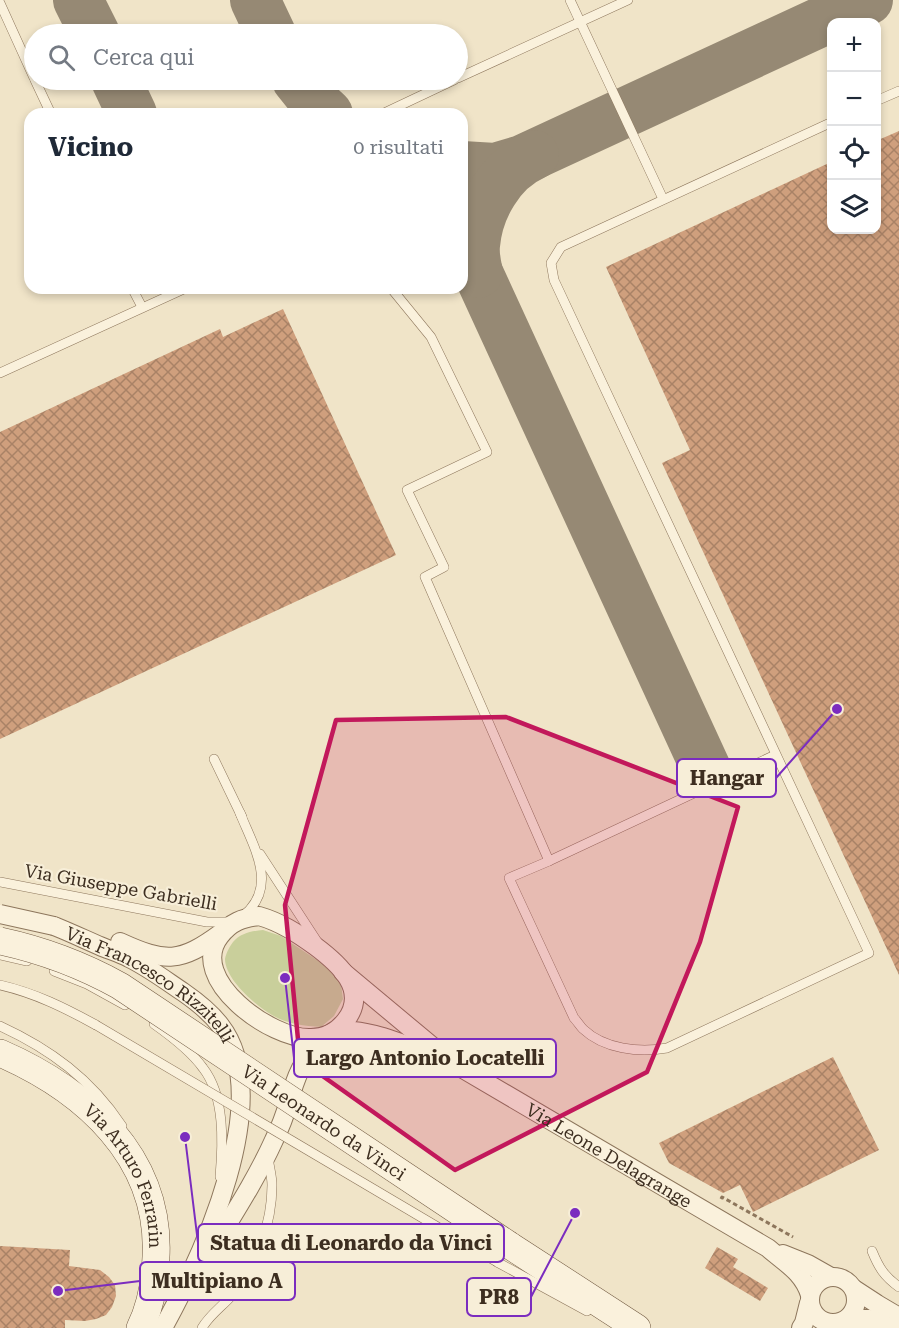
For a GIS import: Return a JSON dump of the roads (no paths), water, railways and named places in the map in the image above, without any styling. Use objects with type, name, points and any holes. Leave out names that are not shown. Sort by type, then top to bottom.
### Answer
[{"type":"main road","name":"Via Leonardo da Vinci","points":[[0,940],[70,962],[120,986],[637,1328]]},
{"type":"main road","points":[[0,1053],[31,1067],[57,1083]]},
{"type":"main road","points":[[0,1059],[32,1070],[57,1083]]},
{"type":"main road","name":"Via Arturo Ferrarin","points":[[57,1083],[95,1113],[111,1130],[140,1174],[151,1201],[155,1224],[156,1262],[152,1327]]},
{"type":"street","name":"Via Francesco Rizzitelli","points":[[0,914],[54,926],[92,930],[130,952],[180,990],[213,1017],[231,1042],[242,1085],[241,1114],[232,1160],[212,1223],[195,1263],[152,1327]]},
{"type":"street","points":[[152,1327],[231,1218],[267,1154],[283,1120],[300,1070],[311,1052],[347,1018],[354,1000],[353,990],[335,962],[295,932],[273,920],[259,916],[248,917],[230,926],[217,940],[212,958],[219,980],[239,1005],[271,1028],[292,1036],[319,1038],[330,1034]]},
{"type":"street","name":"Via Francesco Rizzitelli","points":[[130,952],[163,957],[179,956],[195,950],[230,926]]},
{"type":"street","name":"Via Leone Delagrange","points":[[343,972],[451,1062],[768,1248],[831,1276]]},
{"type":"street","name":"Via Leone Delagrange","points":[[330,1034],[349,1031],[379,1036],[451,1062]]},
{"type":"street","name":"Via Leone Delagrange","points":[[768,1248],[801,1276],[806,1284],[809,1299]]},
{"type":"street","points":[[801,1328],[812,1288],[817,1282],[831,1276],[844,1279],[854,1289],[899,1317]]},
{"type":"street","points":[[835,1324],[853,1313],[856,1305],[854,1289]]},
{"type":"street","points":[[809,1299],[812,1311],[824,1322],[835,1324],[870,1319],[892,1328]]},
{"type":"lane","points":[[570,0],[663,199]]},
{"type":"lane","points":[[468,73],[628,0]]},
{"type":"lane","points":[[0,3],[24,55]]},
{"type":"lane","points":[[40,90],[48,108]]},
{"type":"lane","points":[[395,108],[433,90]]},
{"type":"lane","points":[[881,99],[899,91]]},
{"type":"lane","points":[[775,754],[509,878],[574,1018],[584,1030],[608,1044],[622,1048],[647,1050],[666,1048],[869,953],[554,280],[552,263],[561,247],[827,124]]},
{"type":"lane","points":[[135,294],[142,307]]},
{"type":"lane","points":[[0,373],[172,294]]},
{"type":"lane","points":[[396,294],[431,337],[488,452],[407,490],[444,567],[425,577],[549,861]]},
{"type":"lane","points":[[214,759],[261,856],[326,955]]},
{"type":"lane","points":[[230,926],[254,906],[262,885],[262,873],[240,813]]},
{"type":"lane","name":"Via Giuseppe Gabrielli","points":[[0,882],[230,926]]},
{"type":"lane","points":[[0,955],[39,965],[87,984],[134,1011]]},
{"type":"lane","points":[[0,985],[39,997],[96,1025],[497,1262],[598,1317]]},
{"type":"lane","points":[[143,1017],[192,1055],[212,1083],[219,1105],[222,1161],[212,1223]]},
{"type":"lane","points":[[0,1026],[43,1048],[63,1062],[99,1094],[134,1148],[151,1201]]},
{"type":"lane","points":[[202,1328],[207,1318],[226,1303],[245,1279],[266,1230],[272,1183],[267,1154]]},
{"type":"lane","points":[[872,1251],[879,1268],[890,1281],[899,1287]]},
{"type":"place","name":"Hangar","points":[[837,709]]},
{"type":"place","name":"Largo Antonio Locatelli","points":[[285,978]]},
{"type":"place","name":"Statua di Leonardo da Vinci","points":[[185,1137]]},
{"type":"place","name":"PR8","points":[[575,1213]]},
{"type":"place","name":"Multipiano A","points":[[58,1291]]}]
